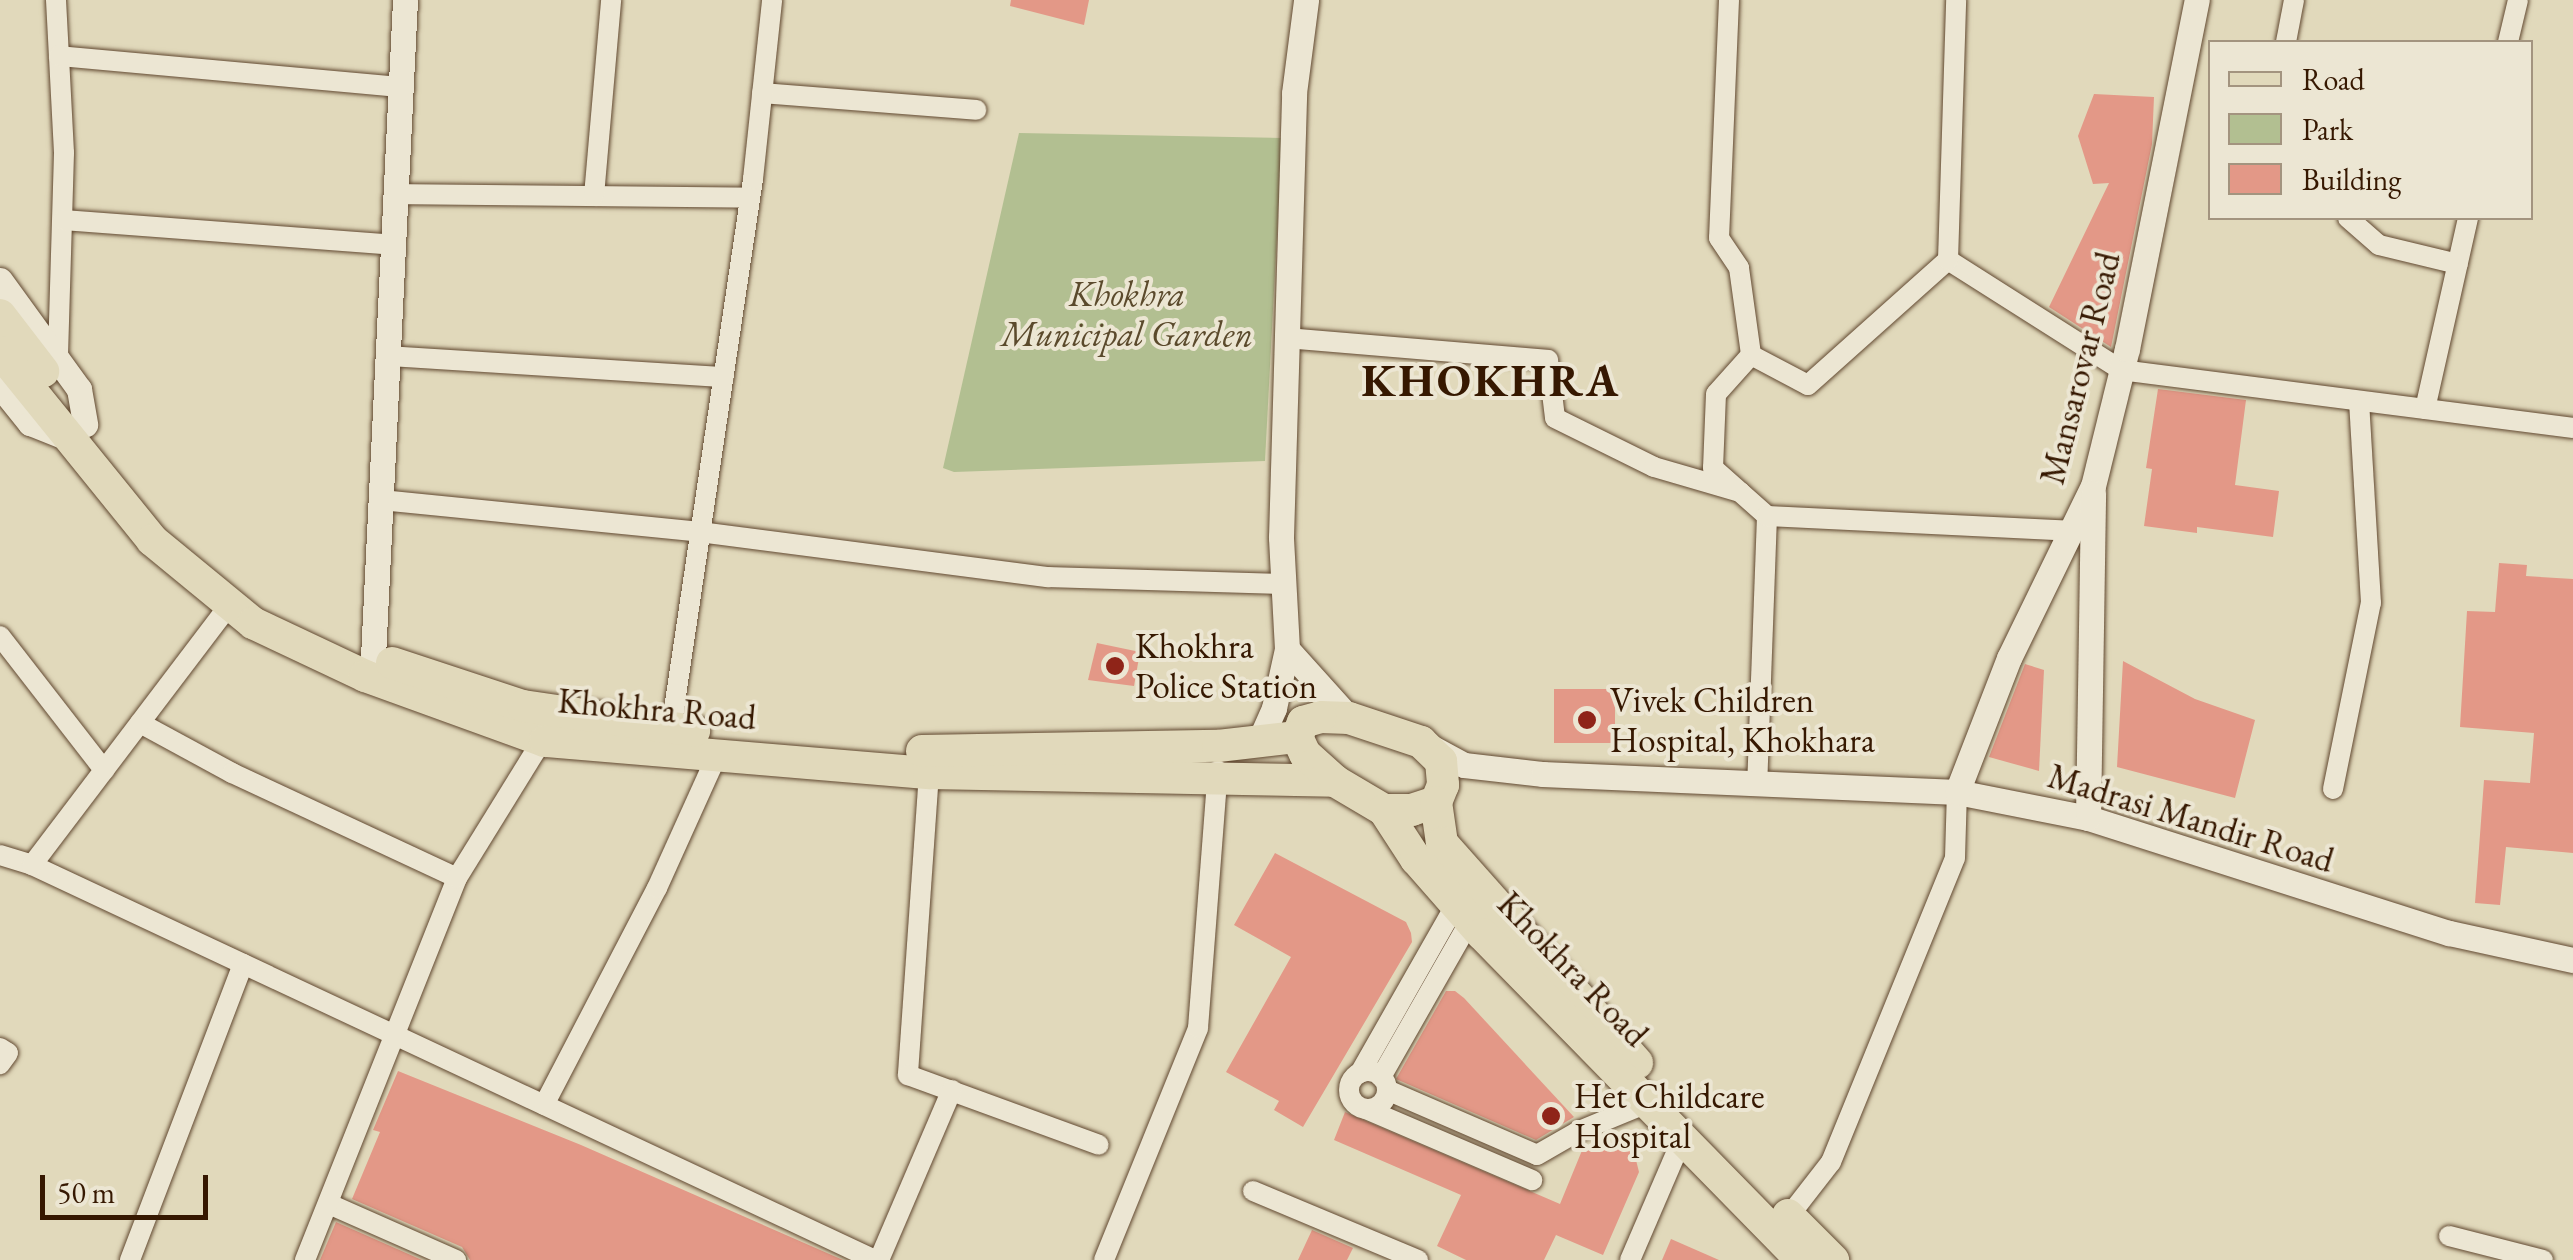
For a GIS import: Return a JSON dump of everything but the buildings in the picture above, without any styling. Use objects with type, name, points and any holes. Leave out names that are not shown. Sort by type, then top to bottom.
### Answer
[{"type":"main road","points":[[0,315],[72,425]]},
{"type":"main road","points":[[0,352],[72,425]]},
{"type":"main road","name":"Khokhra Road","points":[[72,425],[152,540],[252,623],[365,676],[548,726],[717,755],[929,773],[1218,763],[1259,742],[1297,738]]},
{"type":"main road","name":"Khokhra Road","points":[[72,425],[167,524],[264,605],[373,657],[523,706],[548,726],[670,729],[930,752],[1218,763],[1335,781]]},
{"type":"main road","points":[[1421,742],[1349,718],[1320,717],[1302,722],[1297,738],[1304,754],[1335,781],[1384,810],[1412,810],[1440,794]]},
{"type":"main road","name":"Khokhra Road","points":[[1421,742],[1441,761],[1442,843],[1637,1064],[1788,1245]]},
{"type":"main road","name":"Khokhra Road","points":[[1384,810],[1416,859],[1463,912],[1682,1139],[1788,1245],[1833,1260]]},
{"type":"street","points":[[56,0],[62,220],[58,360]]},
{"type":"street","points":[[373,657],[406,0]]},
{"type":"street","points":[[594,196],[611,0]]},
{"type":"street","points":[[670,729],[750,198],[772,0]]},
{"type":"street","points":[[1259,742],[1274,708],[1286,649],[1282,584],[1294,93],[1306,0]]},
{"type":"street","points":[[1730,0],[1719,238],[1739,268],[1751,355],[1716,394],[1714,468],[1767,516],[2071,531]]},
{"type":"street","points":[[1751,355],[1808,385],[1948,260],[1956,0]]},
{"type":"street","name":"Mansarovar Road","points":[[1957,792],[2009,658],[2093,486],[2198,0]]},
{"type":"street","points":[[2286,40],[2294,0]]},
{"type":"street","points":[[2508,40],[2518,0]]},
{"type":"street","points":[[59,56],[401,86]]},
{"type":"street","points":[[762,93],[976,110]]},
{"type":"street","points":[[396,194],[750,198]]},
{"type":"street","points":[[62,220],[393,245]]},
{"type":"street","points":[[2350,220],[2379,244],[2458,264]]},
{"type":"street","points":[[2425,409],[2468,220]]},
{"type":"street","points":[[1948,260],[2121,370],[2573,428]]},
{"type":"street","points":[[0,280],[79,389],[72,425],[30,423],[0,386]]},
{"type":"street","points":[[1287,338],[1548,360],[1554,418],[1654,467],[1740,492]]},
{"type":"street","points":[[388,356],[723,376]]},
{"type":"street","points":[[2333,790],[2371,603],[2359,400]]},
{"type":"street","points":[[2088,818],[2093,486]]},
{"type":"street","points":[[381,500],[700,532],[1048,577],[1282,584]]},
{"type":"street","points":[[1757,783],[1767,516]]},
{"type":"street","points":[[32,865],[230,604]]},
{"type":"street","points":[[0,636],[104,770]]},
{"type":"street","points":[[1286,649],[1349,718]]},
{"type":"street","points":[[140,722],[232,773],[457,878]]},
{"type":"street","points":[[305,1260],[457,878],[548,726]]},
{"type":"street","points":[[1421,742],[1464,765],[1543,774]]},
{"type":"street","points":[[544,1105],[657,888],[717,755]]},
{"type":"street","points":[[1104,1260],[1198,1028],[1218,763]]},
{"type":"street","points":[[929,773],[908,1075],[1099,1145]]},
{"type":"street","points":[[1440,794],[1543,774]]},
{"type":"street","name":"Madrasi Mandir Road","points":[[1543,774],[1957,792],[2088,818],[2449,933],[2573,960]]},
{"type":"street","points":[[1788,1245],[1831,1162],[1956,858],[1957,792]]},
{"type":"street","points":[[0,855],[32,865],[877,1260],[952,1090]]},
{"type":"street","points":[[1463,912],[1350,1083],[1350,1096],[1366,1109],[1532,1180]]},
{"type":"street","points":[[1366,1109],[1380,1104],[1384,1084],[1463,912]]},
{"type":"street","points":[[130,1260],[243,964]]},
{"type":"street","points":[[0,1048],[8,1053],[0,1064]]},
{"type":"street","points":[[1360,1073],[1538,1156],[1577,1132],[1647,1103]]},
{"type":"street","points":[[1630,1260],[1682,1139]]},
{"type":"street","points":[[1253,1191],[1418,1260]]},
{"type":"street","points":[[329,1204],[456,1260]]},
{"type":"street","points":[[2449,1236],[2543,1260]]},
{"type":"green space","name":"Khokhra Municipal Garden","points":[[1019,133],[1282,138],[1265,461],[954,472],[943,468]]},
{"type":"place","name":"Khokhra Police Station","points":[[1115,666]]},
{"type":"place","name":"Vivek Children Hospital, Khokhara","points":[[1587,720]]},
{"type":"place","name":"Het Childcare Hospital","points":[[1551,1116]]},
{"type":"district","name":"KHOKHRA","points":[[1491,381]]}]
